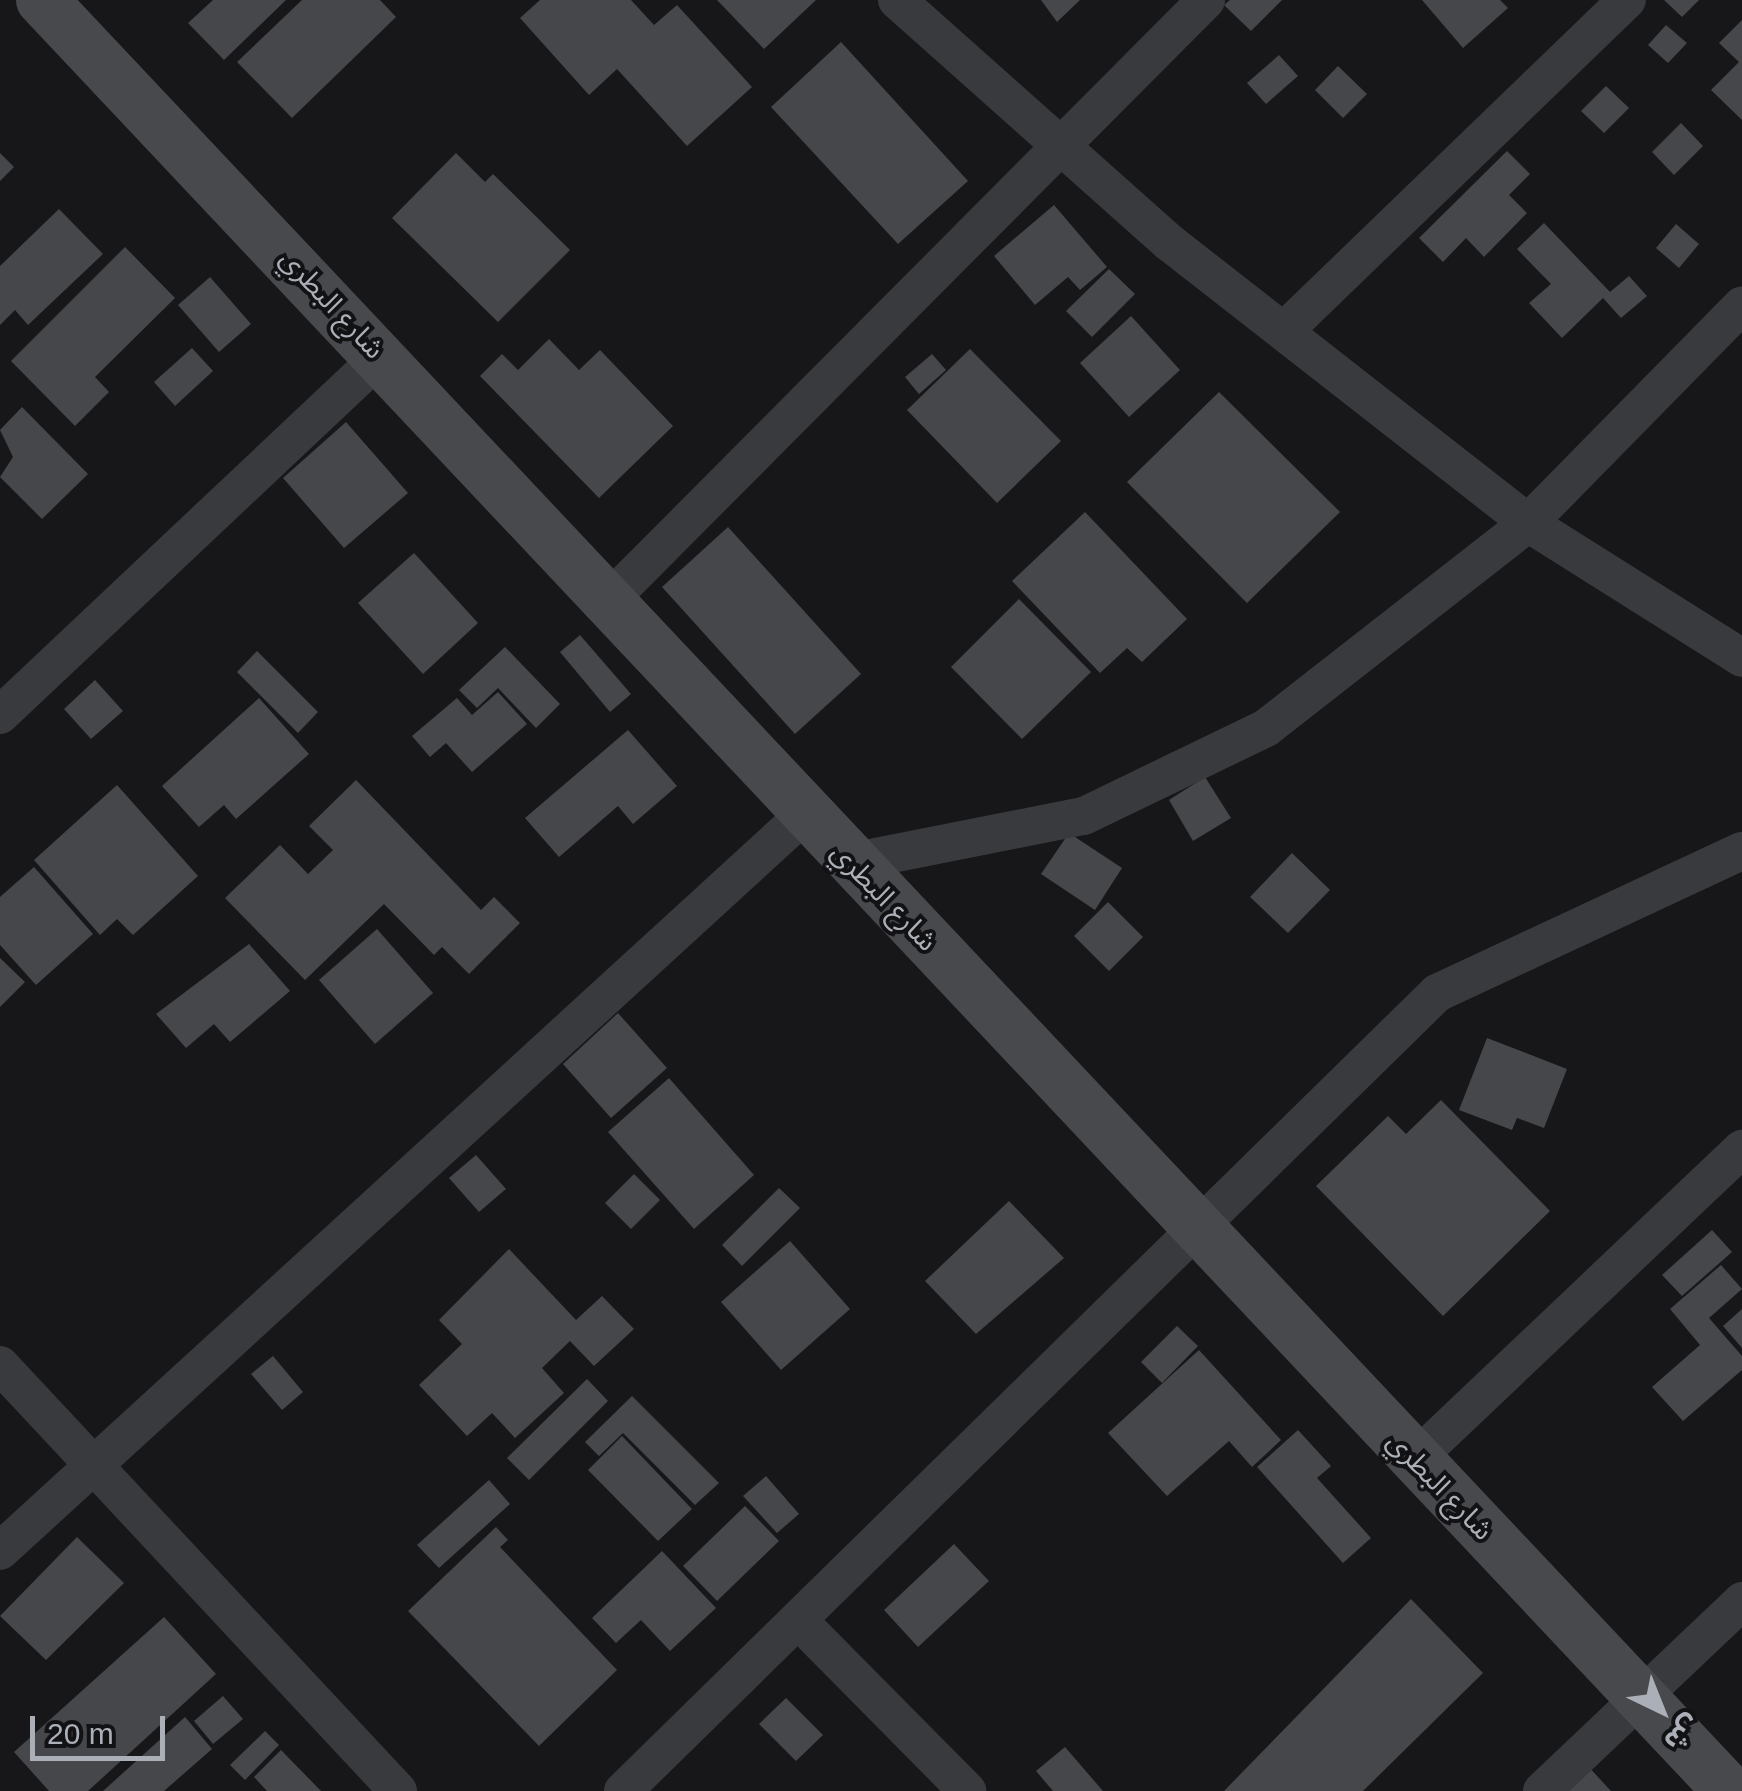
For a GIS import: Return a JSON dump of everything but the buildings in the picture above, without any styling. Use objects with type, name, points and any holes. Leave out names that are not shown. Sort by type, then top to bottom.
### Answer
[{"type":"main road","name":"شارع البطري","points":[[42,0],[1729,1791]]},
{"type":"street","points":[[897,0],[1062,152],[1528,523],[1742,658]]},
{"type":"street","points":[[610,599],[1062,152],[1206,0]]},
{"type":"street","points":[[1286,329],[1627,0]]},
{"type":"street","points":[[851,862],[1084,816],[1188,773],[1266,728],[1528,523],[1742,305]]},
{"type":"street","points":[[0,715],[381,356]]},
{"type":"street","points":[[0,1551],[805,814]]},
{"type":"street","points":[[624,1791],[800,1622],[1193,1226],[1437,993],[1742,851]]},
{"type":"street","points":[[1414,1460],[1742,1149]]},
{"type":"street","points":[[0,1364],[92,1468],[398,1791]]},
{"type":"street","points":[[1542,1791],[1742,1600]]},
{"type":"street","points":[[800,1622],[967,1791]]}]
